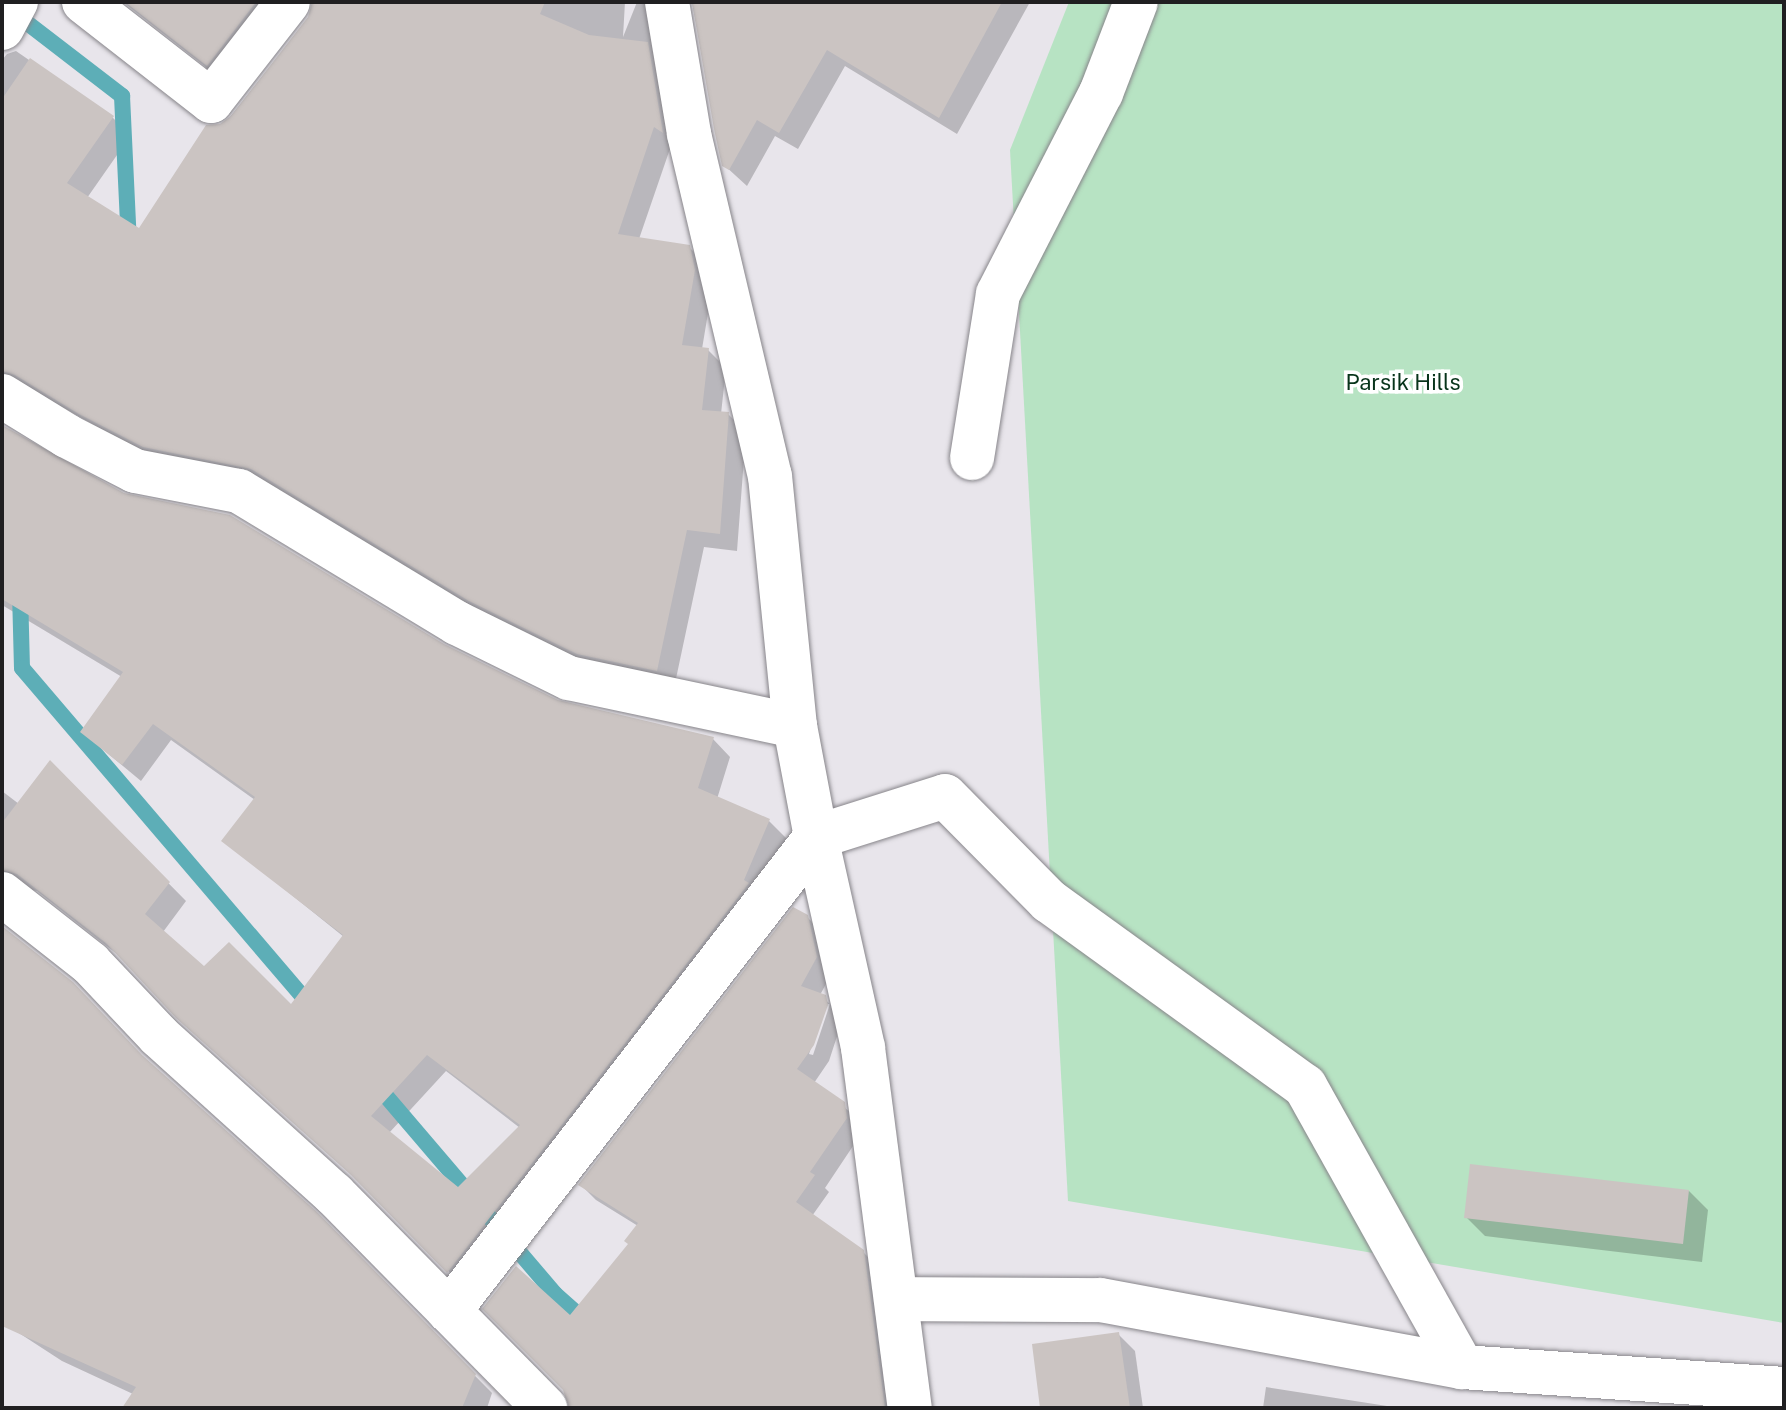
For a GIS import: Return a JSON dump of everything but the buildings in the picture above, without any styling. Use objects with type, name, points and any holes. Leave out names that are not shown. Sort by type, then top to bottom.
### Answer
[{"type":"street","points":[[2,28],[16,2]]},
{"type":"street","points":[[84,2],[211,101],[288,2]]},
{"type":"street","points":[[667,2],[689,134],[770,476],[795,726],[863,1048],[910,1408]]},
{"type":"street","points":[[972,458],[998,294],[1101,93],[1136,2]]},
{"type":"street","points":[[2,396],[67,436],[135,471],[239,491],[457,623],[569,678],[795,726]]},
{"type":"street","points":[[449,1311],[816,837],[945,796],[1049,901],[1305,1086],[1462,1367]]},
{"type":"street","points":[[2,894],[90,963],[159,1036],[334,1194],[545,1408]]},
{"type":"street","points":[[896,1299],[1100,1300],[1462,1367],[1784,1389]]},
{"type":"green space","name":"Parsik Hills","points":[[1069,2],[1784,2],[1784,1323],[1068,1201],[1010,150]]},
{"type":"waterway","points":[[13,12],[122,96],[129,243]]},
{"type":"waterway","points":[[20,592],[22,668],[313,1009]]},
{"type":"waterway","points":[[374,1082],[555,1294],[590,1325]]}]
